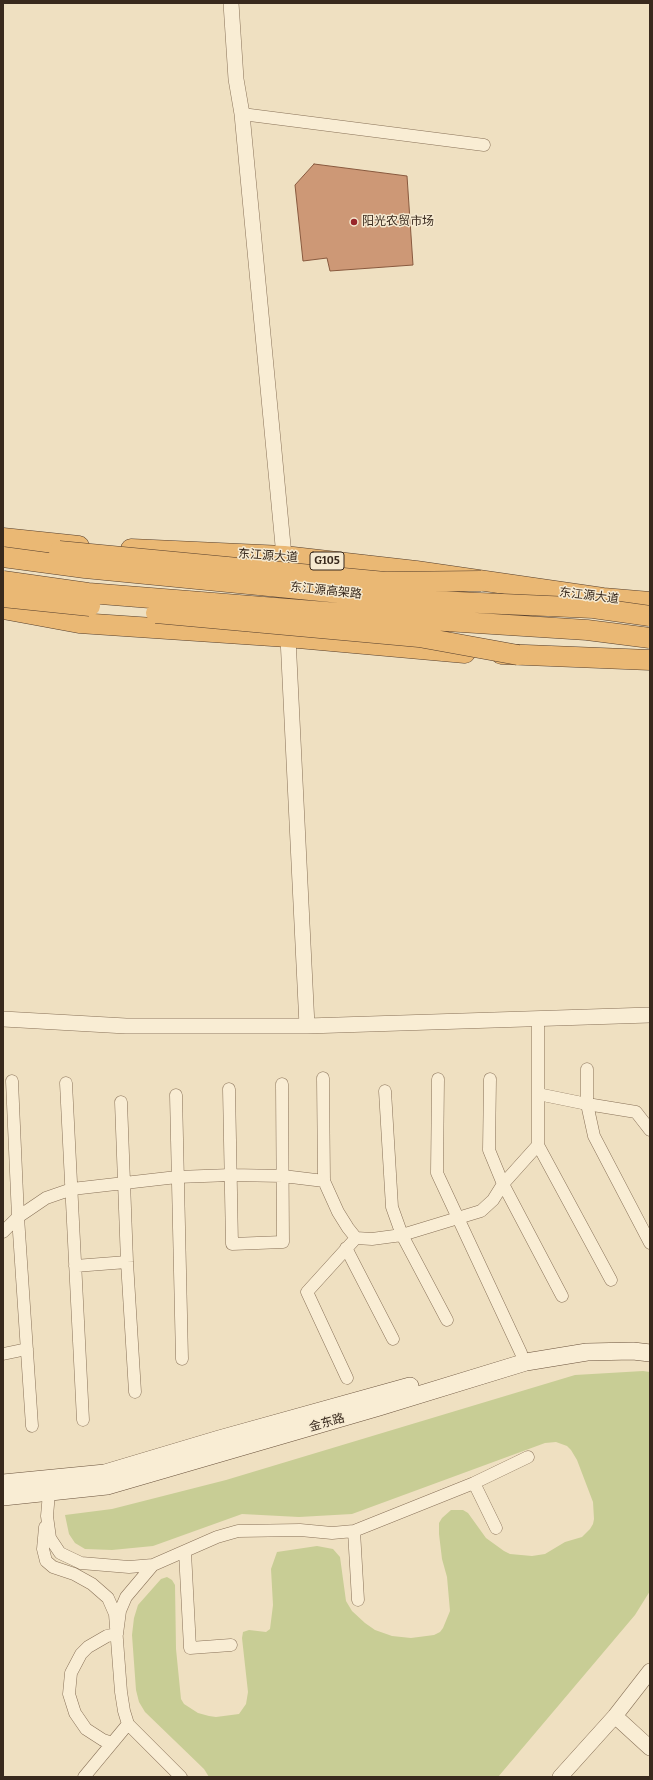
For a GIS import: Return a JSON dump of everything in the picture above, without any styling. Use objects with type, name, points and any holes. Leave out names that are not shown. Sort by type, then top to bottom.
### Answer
[{"type":"highway","name":"东江源大道","points":[[3,538],[93,548],[284,556],[416,571],[603,598],[650,602]]},
{"type":"highway","points":[[3,548],[29,549],[385,582],[481,581]]},
{"type":"highway","name":"东江源高架路","points":[[3,557],[85,568],[412,600],[593,608],[650,616]]},
{"type":"highway","name":"东江源高架路","points":[[3,581],[96,594],[414,619],[587,630],[650,638]]},
{"type":"highway","points":[[3,597],[419,638],[518,655]]},
{"type":"highway","points":[[3,609],[80,623],[287,636],[456,652],[650,660]]},
{"type":"main road","name":"金东路","points":[[3,1483],[105,1473],[520,1353],[585,1341],[650,1341]]},
{"type":"main road","name":"金东路","points":[[3,1497],[107,1486],[372,1410],[526,1362],[587,1352],[633,1351],[650,1353]]},
{"type":"street","points":[[231,3],[236,79],[242,114],[284,556],[307,1026]]},
{"type":"street","points":[[242,114],[484,145]]},
{"type":"street","points":[[3,1019],[126,1026],[307,1026],[443,1020],[538,1019],[650,1015]]},
{"type":"street","points":[[538,1019],[538,1144],[611,1280]]},
{"type":"street","points":[[587,1069],[587,1104],[594,1136],[650,1242]]},
{"type":"street","points":[[323,1078],[324,1181],[338,1212],[356,1238]]},
{"type":"street","points":[[438,1079],[437,1172],[520,1353]]},
{"type":"street","points":[[490,1079],[489,1150],[503,1184],[562,1296]]},
{"type":"street","points":[[12,1081],[18,1217],[32,1426]]},
{"type":"street","points":[[66,1083],[83,1420]]},
{"type":"street","points":[[230,1089],[232,1244],[283,1242],[282,1084]]},
{"type":"street","points":[[385,1091],[392,1207],[402,1235],[447,1320]]},
{"type":"street","points":[[538,1094],[636,1112],[650,1130]]},
{"type":"street","points":[[176,1095],[182,1359]]},
{"type":"street","points":[[121,1102],[127,1262],[135,1392]]},
{"type":"street","points":[[347,1378],[307,1292],[356,1238],[402,1235],[481,1211],[493,1200],[503,1184],[538,1144]]},
{"type":"street","points":[[3,1232],[18,1217],[46,1198],[72,1189],[177,1177],[230,1175],[283,1176],[324,1181]]},
{"type":"street","points":[[346,1248],[393,1339]]},
{"type":"street","points":[[75,1266],[127,1262]]},
{"type":"street","points":[[3,1354],[27,1349]]},
{"type":"street","points":[[47,1516],[50,1538],[60,1553],[81,1562],[130,1567],[153,1565],[186,1552],[217,1537],[238,1531],[300,1530],[332,1533],[354,1531],[474,1483],[528,1457]]},
{"type":"street","points":[[474,1483],[496,1528]]},
{"type":"street","points":[[49,1493],[44,1529],[43,1550],[46,1561],[53,1567],[74,1574],[92,1584],[108,1598],[115,1614],[121,1692],[128,1724],[181,1777]]},
{"type":"street","points":[[354,1531],[358,1600]]},
{"type":"street","points":[[186,1552],[190,1648],[231,1645]]},
{"type":"street","points":[[117,1634],[120,1611],[126,1598],[153,1565]]},
{"type":"street","points":[[112,1743],[94,1735],[80,1722],[71,1704],[70,1684],[75,1663],[81,1654],[97,1641],[117,1634]]},
{"type":"street","points":[[560,1777],[615,1716],[650,1671]]},
{"type":"street","points":[[615,1716],[650,1748]]},
{"type":"street","points":[[84,1777],[128,1724]]},
{"type":"green space","points":[[643,1371],[650,1372],[650,1591],[635,1615],[498,1777],[209,1777],[204,1769],[145,1712],[139,1702],[136,1690],[132,1635],[134,1618],[138,1605],[161,1579],[167,1577],[172,1580],[175,1585],[176,1649],[181,1699],[184,1704],[198,1713],[209,1716],[216,1717],[239,1714],[246,1704],[248,1692],[242,1638],[243,1632],[249,1630],[266,1632],[270,1629],[273,1605],[271,1569],[277,1552],[317,1546],[333,1549],[340,1557],[346,1601],[352,1611],[365,1623],[375,1630],[392,1636],[411,1638],[434,1635],[440,1632],[443,1628],[450,1611],[447,1577],[442,1559],[439,1534],[439,1523],[442,1518],[451,1510],[463,1510],[468,1513],[486,1538],[504,1551],[510,1554],[532,1556],[545,1554],[565,1542],[582,1537],[593,1524],[593,1502],[577,1460],[567,1446],[556,1442],[545,1443],[352,1514],[299,1517],[242,1514],[153,1546],[112,1550],[85,1549],[75,1543],[69,1534],[65,1515],[112,1509],[226,1480],[575,1375]]},
{"type":"building","name":"阳光农贸市场","points":[[314,164],[407,176],[413,265],[330,271],[327,258],[303,261],[295,185]]},
{"type":"place","name":"阳光农贸市场","points":[[354,222]]}]
